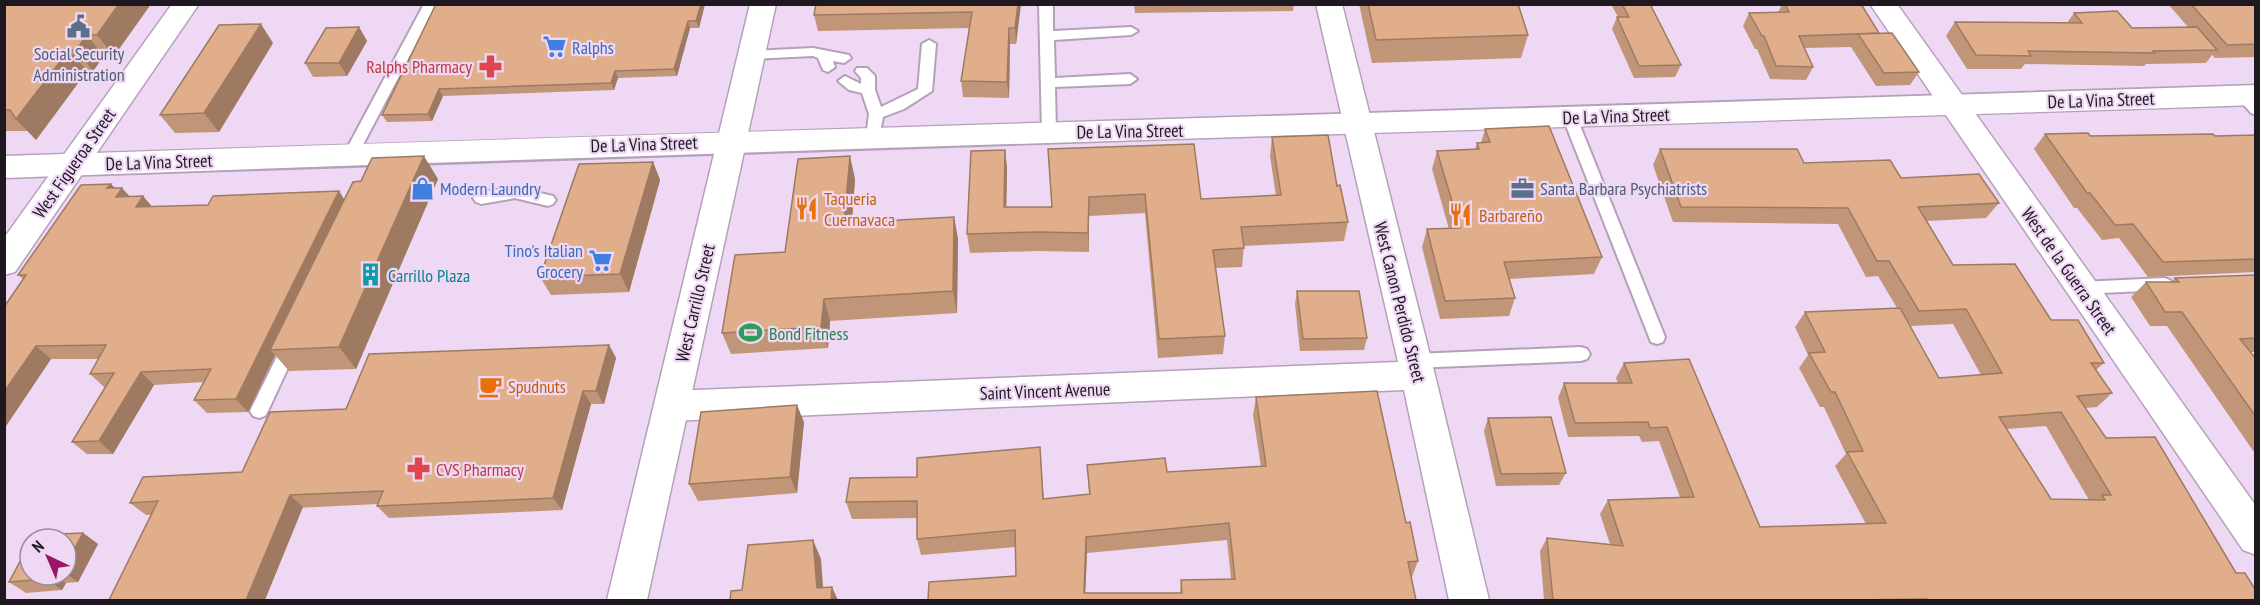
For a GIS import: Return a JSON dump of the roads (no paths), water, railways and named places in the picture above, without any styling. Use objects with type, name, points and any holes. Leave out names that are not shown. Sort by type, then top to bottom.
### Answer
[{"type":"main road","name":"West Figueroa Street","points":[[4,263],[186,4]]},
{"type":"main road","name":"West Carrillo Street","points":[[627,600],[763,4]]},
{"type":"main road","name":"West Canon Perdido Street","points":[[1329,4],[1469,600]]},
{"type":"main road","name":"West de la Guerra Street","points":[[1883,4],[2081,288],[2251,524]]},
{"type":"main road","name":"De La Vina Street","points":[[4,167],[351,154],[378,164],[732,142],[874,126],[1049,133],[1953,105],[2251,100]]},
{"type":"main road","name":"Saint Vincent Avenue","points":[[672,406],[1416,368]]},
{"type":"lane","points":[[351,154],[431,4]]},
{"type":"lane","points":[[1046,4],[1050,83],[1049,133]]},
{"type":"lane","points":[[1047,36],[1131,31]]},
{"type":"lane","points":[[862,71],[868,76],[874,126],[899,106],[925,91],[929,44]]},
{"type":"lane","points":[[751,56],[813,52],[826,61],[844,58]]},
{"type":"lane","points":[[1050,83],[1130,79]]},
{"type":"lane","points":[[845,81],[854,87],[868,90]]},
{"type":"lane","points":[[1570,118],[1657,337]]},
{"type":"lane","points":[[481,198],[506,191],[517,191],[548,200]]},
{"type":"lane","points":[[2081,288],[2186,283]]},
{"type":"lane","points":[[259,411],[300,325]]},
{"type":"lane","points":[[1416,368],[1581,354]]},
{"type":"place","name":"Social Security Administration","points":[[79,27]]},
{"type":"place","name":"Ralphs","points":[[554,47]]},
{"type":"place","name":"Ralphs Pharmacy","points":[[490,66]]},
{"type":"place","name":"Modern Laundry","points":[[422,188]]},
{"type":"place","name":"Santa Barbara Psychiatrists","points":[[1522,188]]},
{"type":"place","name":"Taqueria Cuernavaca","points":[[806,208]]},
{"type":"place","name":"Barbareño","points":[[1461,215]]},
{"type":"place","name":"Tino's Italian Grocery","points":[[601,260]]},
{"type":"place","name":"Carrillo Plaza","points":[[370,275]]},
{"type":"place","name":"Bond Fitness","points":[[751,333]]},
{"type":"place","name":"Spudnuts","points":[[490,386]]},
{"type":"place","name":"CVS Pharmacy","points":[[418,469]]}]
